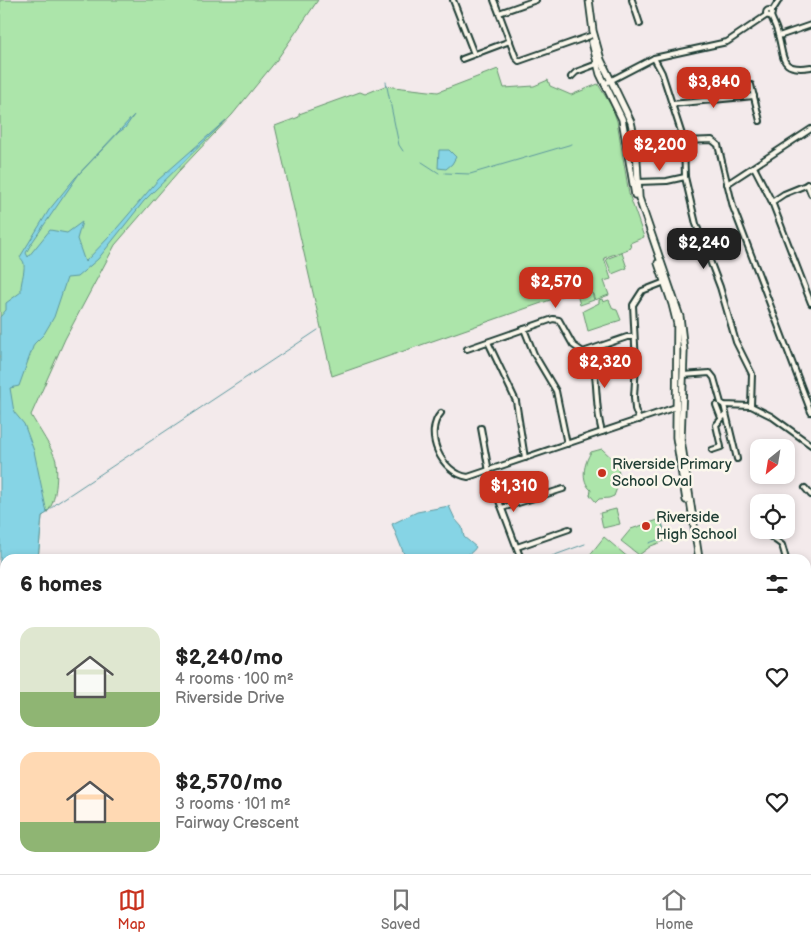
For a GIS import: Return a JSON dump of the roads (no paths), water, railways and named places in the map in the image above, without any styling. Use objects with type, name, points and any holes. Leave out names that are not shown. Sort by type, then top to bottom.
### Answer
[{"type":"highway","points":[[587,0],[590,36],[597,64],[627,112],[635,134],[637,182],[642,208],[680,317],[683,344],[676,407],[677,444],[696,554]]},
{"type":"highway","points":[[587,0],[595,41],[607,82],[622,118],[635,198],[665,282],[676,324],[680,375],[681,440],[696,554]]},
{"type":"street","points":[[454,0],[474,54]]},
{"type":"street","points":[[494,0],[517,60],[521,62],[590,36]]},
{"type":"street","points":[[499,14],[536,0]]},
{"type":"street","points":[[632,0],[640,24]]},
{"type":"street","points":[[607,82],[654,58],[727,42],[770,14],[779,0]]},
{"type":"street","points":[[770,14],[779,36],[780,52],[786,63],[798,68],[811,67]]},
{"type":"street","points":[[779,36],[811,25]]},
{"type":"street","points":[[462,59],[510,41]]},
{"type":"street","points":[[654,58],[662,73],[684,140],[684,178],[696,224],[720,287],[736,342],[752,374],[751,406]]},
{"type":"street","points":[[571,77],[576,72],[597,64]]},
{"type":"street","points":[[751,85],[760,121]]},
{"type":"street","points":[[672,104],[754,96]]},
{"type":"street","points":[[727,184],[811,130]]},
{"type":"street","points":[[684,140],[709,139],[716,143],[719,148],[733,208],[811,412]]},
{"type":"street","points":[[754,167],[772,202],[811,303]]},
{"type":"street","points":[[637,182],[667,181],[684,178]]},
{"type":"street","points":[[772,202],[784,194],[809,184],[811,194]]},
{"type":"street","points":[[639,420],[635,410],[633,308],[635,300],[642,291],[665,282]]},
{"type":"street","points":[[467,349],[556,319],[561,322],[566,335],[577,349],[583,352],[628,337],[634,337]]},
{"type":"street","points":[[524,329],[534,354],[556,391],[567,444]]},
{"type":"street","points":[[488,342],[516,401],[525,458]]},
{"type":"street","points":[[590,350],[596,378],[596,409],[602,432]]},
{"type":"street","points":[[680,375],[712,374],[721,403],[724,405],[737,459]]},
{"type":"street","points":[[716,405],[721,418]]},
{"type":"street","points":[[724,405],[751,406],[771,416],[811,445]]},
{"type":"street","points":[[441,413],[434,421],[433,435],[440,454],[450,468],[468,478],[676,407]]},
{"type":"street","points":[[712,450],[720,449],[716,425],[725,414]]},
{"type":"street","points":[[481,428],[489,471],[519,554]]},
{"type":"street","points":[[805,488],[811,495]]},
{"type":"street","points":[[502,508],[563,489]]},
{"type":"street","points":[[517,547],[569,529]]},
{"type":"street","points":[[773,539],[782,546],[784,554]]},
{"type":"water","points":[[134,115],[125,128],[79,174],[31,244],[26,253],[28,257],[50,230],[67,233],[82,222],[77,239],[85,262],[158,180],[226,120],[144,201],[98,259],[77,277],[67,278],[54,317],[44,334],[34,344],[19,386],[10,388],[14,412],[24,424],[34,451],[47,513],[42,516],[38,554],[0,554],[0,317],[6,310],[6,303],[21,292],[24,262],[20,257],[49,210],[75,178]]},
{"type":"water","points":[[439,150],[449,150],[456,157],[446,169],[438,168]]},
{"type":"water","points":[[449,506],[455,519],[462,527],[464,537],[476,547],[468,554],[404,554],[392,524],[417,512]]},
{"type":"waterway","points":[[386,82],[399,145],[403,151]]},
{"type":"waterway","points":[[445,173],[470,174],[572,144]]},
{"type":"waterway","points":[[422,162],[439,173]]},
{"type":"waterway","points":[[46,509],[48,511],[57,503],[318,330]]},
{"type":"waterway","points":[[649,543],[666,537],[660,518]]},
{"type":"waterway","points":[[558,554],[585,544]]},
{"type":"place","name":"Riverside Primary School Oval","points":[[602,473]]},
{"type":"place","name":"Riverside High School","points":[[646,526]]}]
